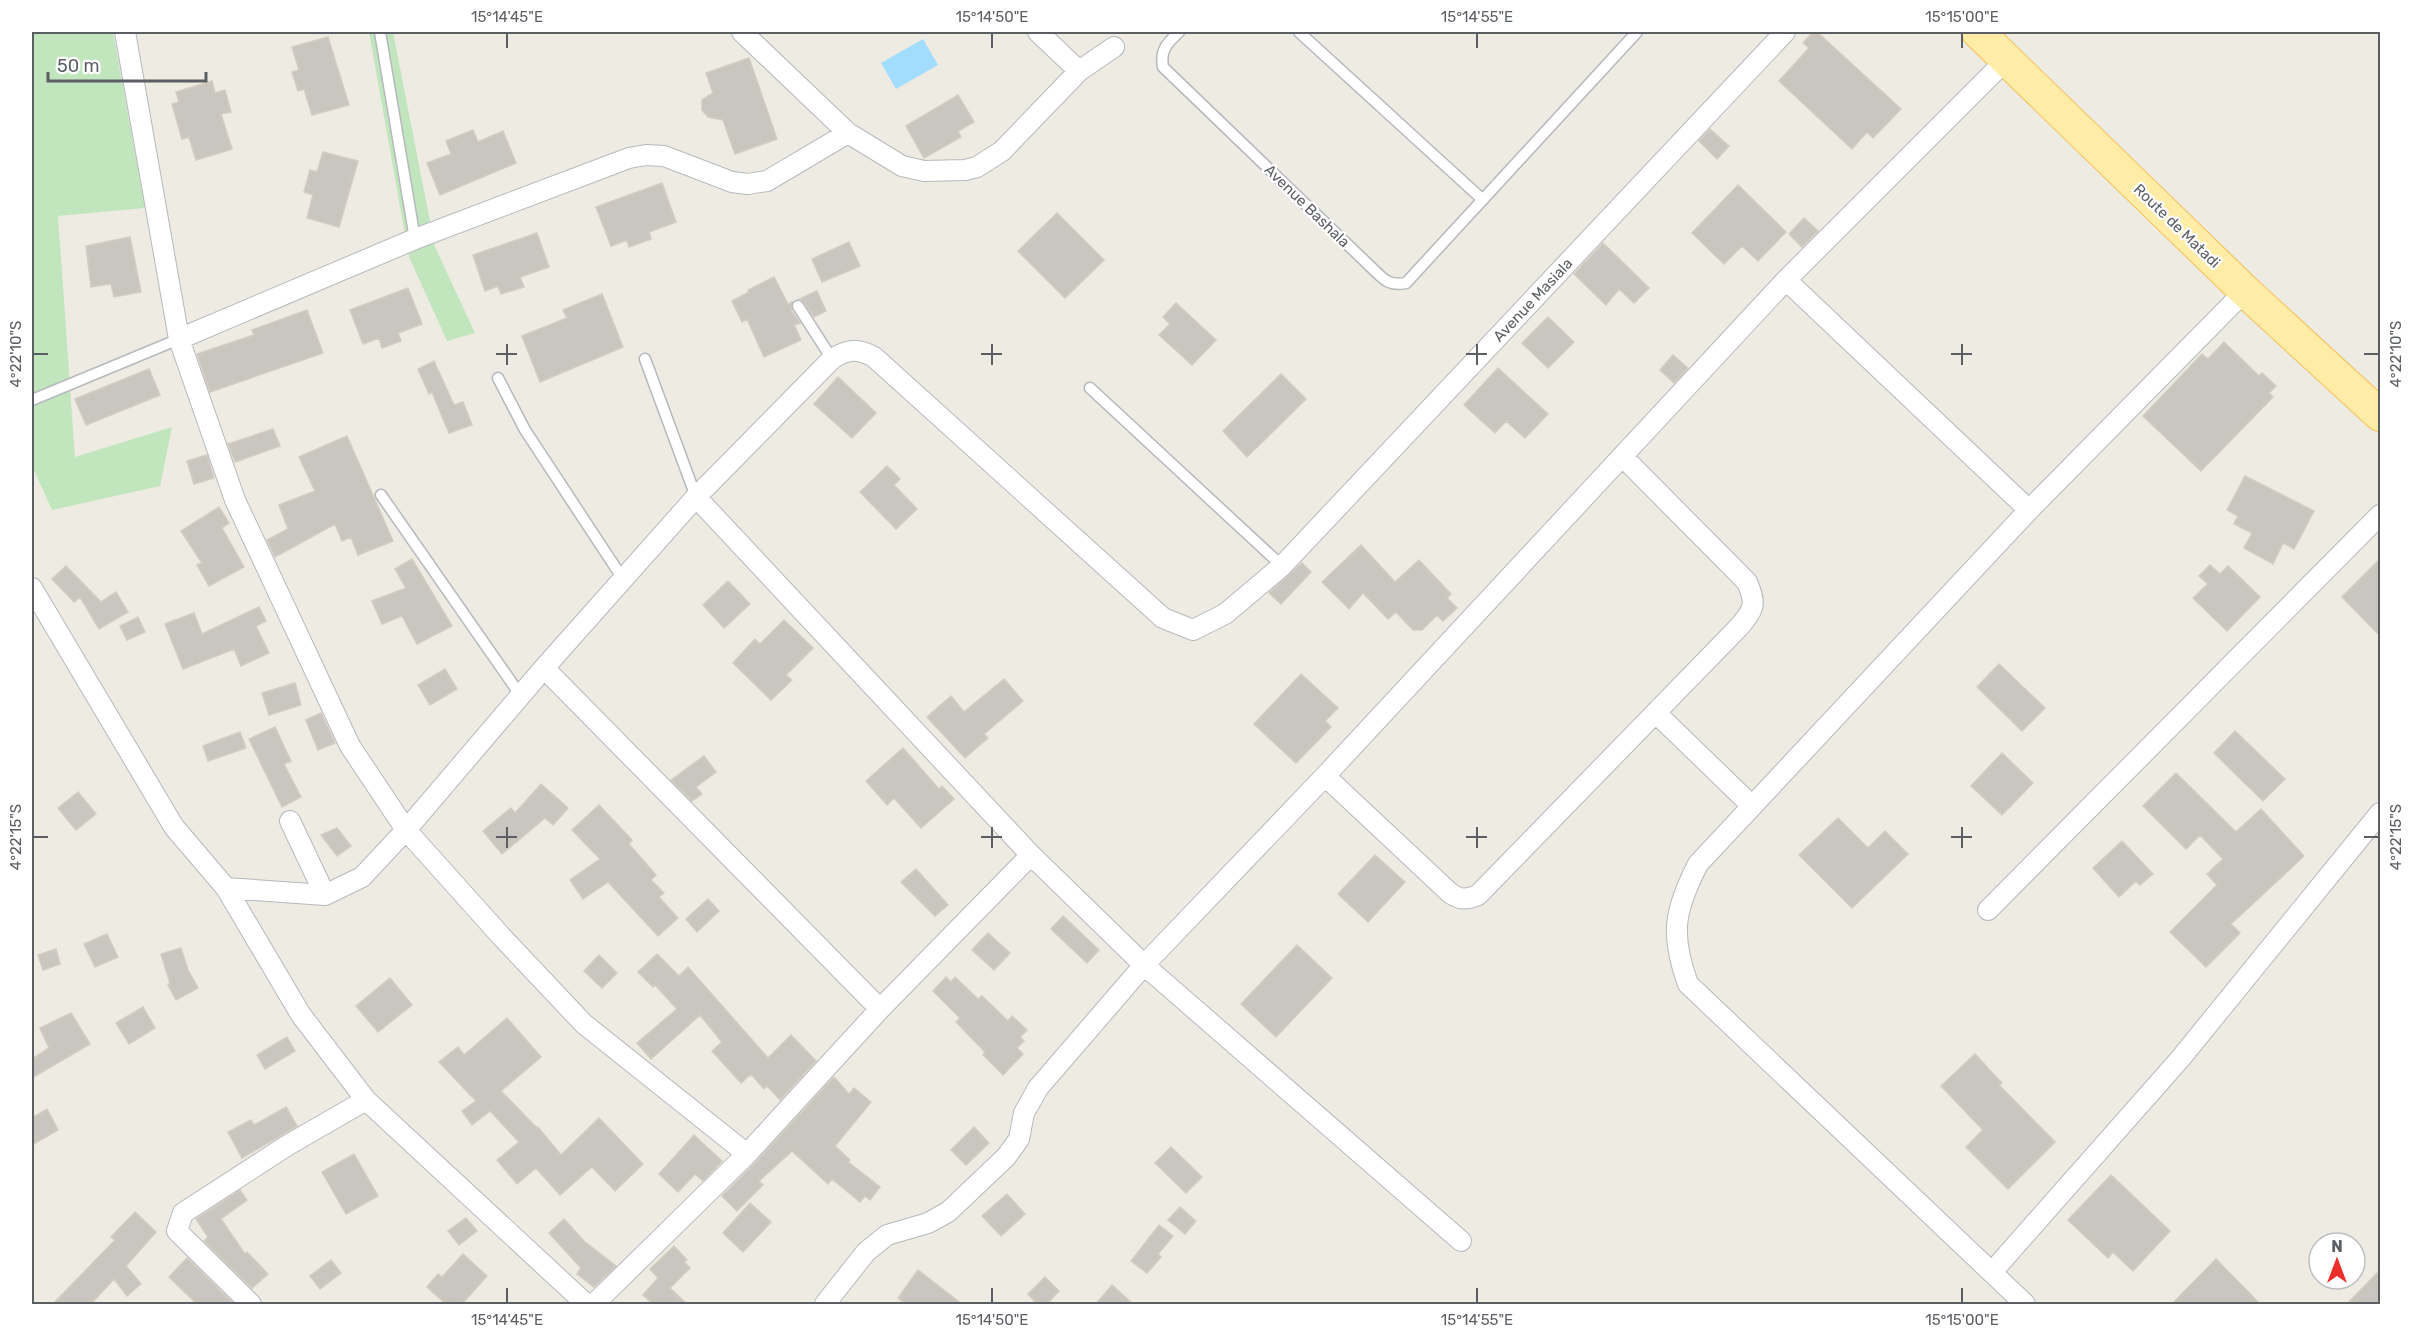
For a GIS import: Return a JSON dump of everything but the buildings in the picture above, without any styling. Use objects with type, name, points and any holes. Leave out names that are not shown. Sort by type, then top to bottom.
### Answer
[{"type":"main road","name":"Route de Matadi","points":[[1978,32],[2245,291],[2380,415]]},
{"type":"street","points":[[125,32],[179,339],[240,510],[350,746],[406,830],[584,1024],[747,1154]]},
{"type":"street","points":[[742,32],[848,133],[902,166],[924,171],[965,170],[977,167],[1002,151],[1079,71],[1114,47]]},
{"type":"street","points":[[1038,32],[1079,71]]},
{"type":"street","name":"Avenue Masiala","points":[[831,359],[847,350],[862,350],[874,357],[1163,618],[1193,630],[1225,614],[1282,566],[1785,32]]},
{"type":"street","points":[[825,1305],[866,1252],[887,1235],[928,1223],[948,1212],[1006,1157],[1019,1139],[1024,1113],[1038,1088],[1144,965],[1325,776],[1786,280],[2006,60]]},
{"type":"street","points":[[179,339],[415,239],[629,158],[646,155],[664,156],[732,182],[748,184],[767,180],[848,133]]},
{"type":"street","points":[[1786,280],[2029,510]]},
{"type":"street","points":[[2025,1305],[1688,984],[1678,958],[1676,931],[1682,895],[1698,864],[1752,806],[2029,510],[2245,291]]},
{"type":"street","points":[[226,888],[325,895],[362,877],[406,830],[544,668],[696,497],[831,359]]},
{"type":"street","points":[[1325,776],[1450,893],[1458,899],[1468,899],[1478,895],[1656,714],[1745,619],[1752,611],[1753,597],[1748,582],[1622,456]]},
{"type":"street","points":[[696,497],[1031,855],[1144,965],[1461,1241]]},
{"type":"street","points":[[1988,910],[2380,515]]},
{"type":"street","points":[[32,588],[174,827],[226,888],[301,1015],[366,1100],[586,1305]]},
{"type":"street","points":[[544,668],[880,1009]]},
{"type":"street","points":[[1656,714],[1752,806]]},
{"type":"street","points":[[1992,1272],[2180,1059],[2380,813]]},
{"type":"street","points":[[290,821],[325,895]]},
{"type":"street","points":[[594,1305],[747,1154],[880,1009],[1031,855]]},
{"type":"street","points":[[251,1305],[177,1232],[183,1213],[288,1145],[366,1100]]},
{"type":"lane","points":[[380,32],[415,239]]},
{"type":"lane","name":"Avenue Bashala","points":[[1179,32],[1164,46],[1161,57],[1163,67],[1385,281],[1395,285],[1406,283],[1637,32]]},
{"type":"lane","points":[[1299,32],[1484,200]]},
{"type":"lane","points":[[798,306],[831,359]]},
{"type":"lane","points":[[32,400],[179,339]]},
{"type":"lane","points":[[645,359],[696,497]]},
{"type":"lane","points":[[498,378],[525,430],[623,579]]},
{"type":"lane","points":[[1090,388],[1282,566]]},
{"type":"lane","points":[[381,495],[521,696]]},
{"type":"green space","points":[[32,32],[113,32],[145,208],[58,216],[75,457],[172,427],[160,486],[52,510],[32,466]]},
{"type":"green space","points":[[369,32],[393,32],[435,247],[475,333],[447,341],[409,257]]},
{"type":"water","points":[[923,39],[938,65],[896,89],[881,63]]}]
